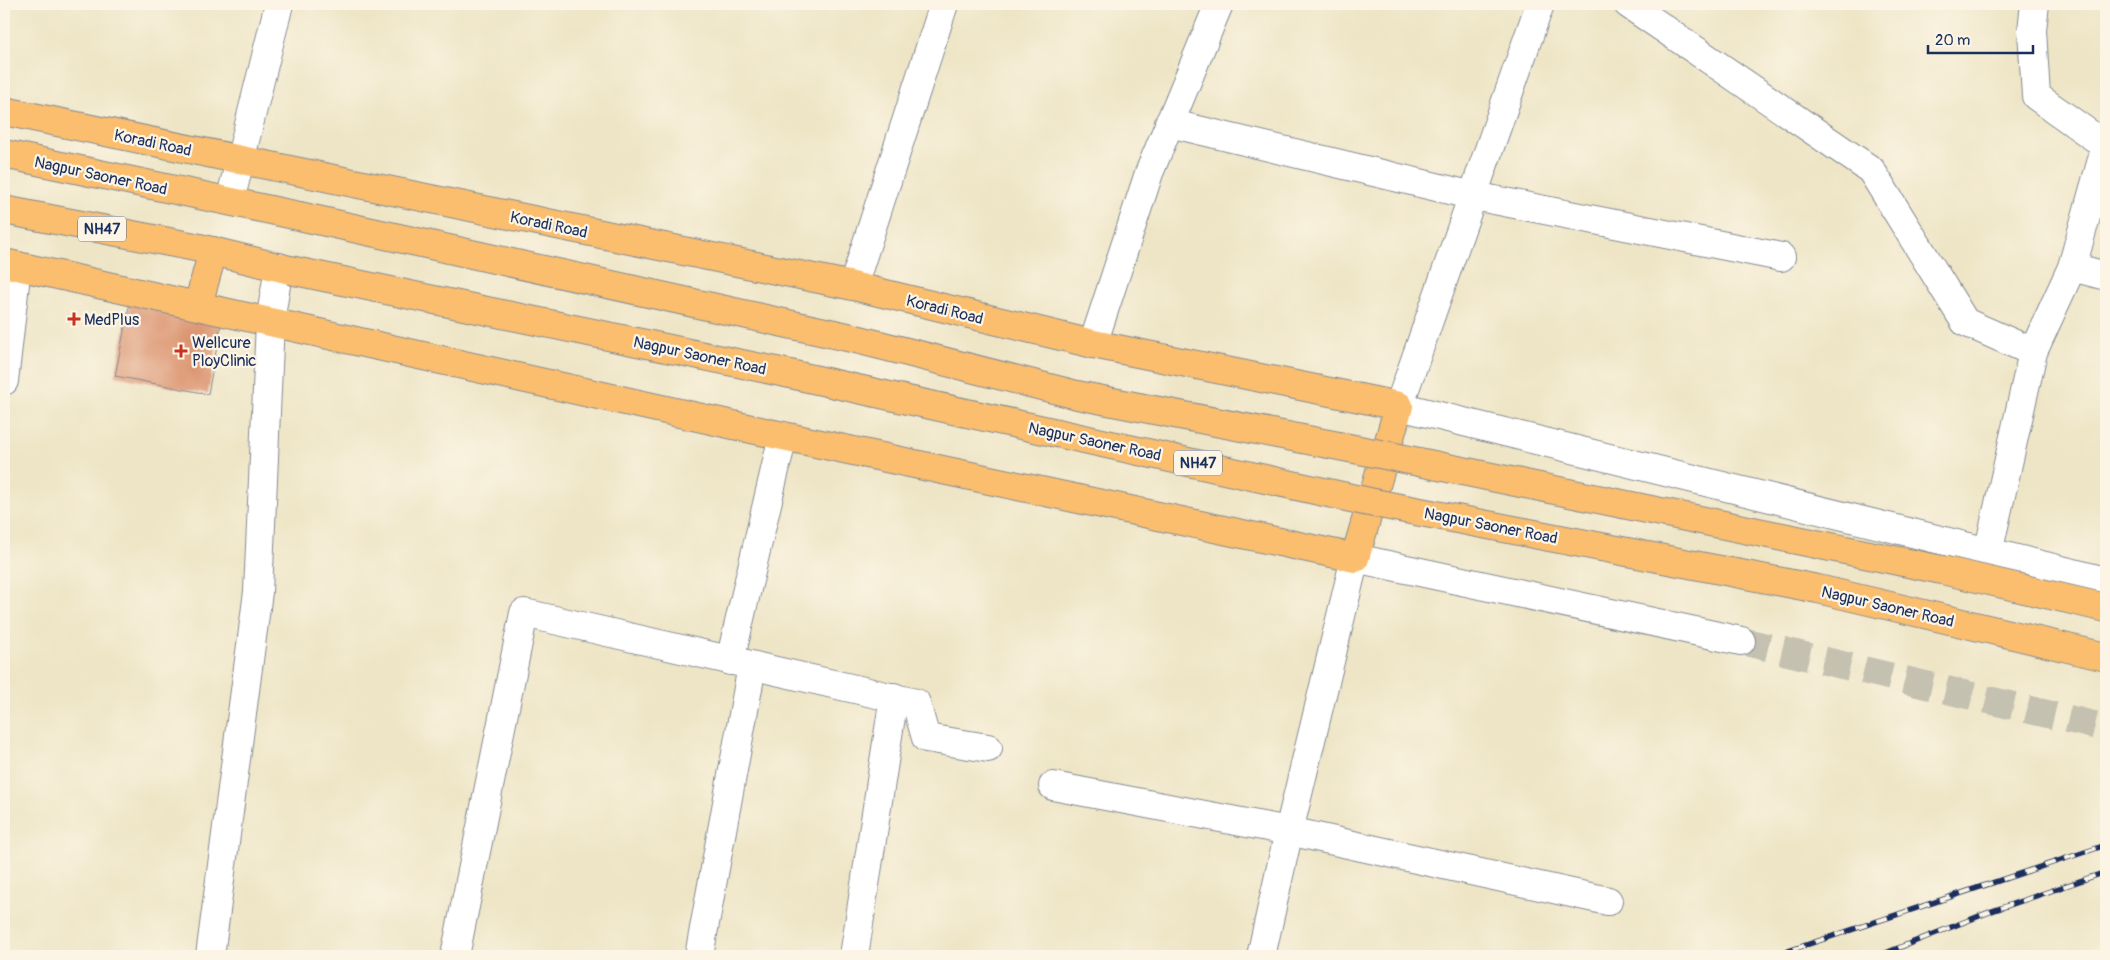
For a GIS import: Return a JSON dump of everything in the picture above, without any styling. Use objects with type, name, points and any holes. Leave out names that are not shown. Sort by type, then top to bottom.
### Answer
[{"type":"main road","name":"Koradi Road","points":[[4,111],[853,286],[1093,344],[1399,406]]},
{"type":"main road","name":"Nagpur Saoner Road","points":[[4,154],[230,201]]},
{"type":"main road","points":[[230,201],[852,338],[1077,395],[1385,455],[1942,570],[2106,608]]},
{"type":"main road","name":"NH47","points":[[4,210],[206,250],[285,269]]},
{"type":"main road","points":[[198,305],[206,250]]},
{"type":"main road","points":[[10,265],[198,305],[783,436],[1355,558],[1399,406]]},
{"type":"main road","name":"Nagpur Saoner Road","points":[[285,269],[800,376],[1369,502],[1818,589],[2106,657]]},
{"type":"street","points":[[230,201],[279,4]]},
{"type":"street","points":[[853,286],[944,4]]},
{"type":"street","points":[[1093,344],[1149,173],[1219,4]]},
{"type":"street","points":[[1540,4],[1399,406],[2106,581]]},
{"type":"street","points":[[1628,4],[1871,170],[1965,322],[2033,352]]},
{"type":"street","points":[[1988,553],[2033,352],[2072,267],[2105,145],[2036,96],[2032,30],[2035,4]]},
{"type":"street","points":[[1169,123],[1474,196],[1781,257]]},
{"type":"street","points":[[4,381],[10,265]]},
{"type":"street","points":[[2072,267],[2106,276]]},
{"type":"street","points":[[210,956],[258,592],[270,322],[285,269]]},
{"type":"street","points":[[699,956],[741,663],[783,436]]},
{"type":"street","points":[[1261,956],[1355,558],[1741,641]]},
{"type":"street","points":[[455,956],[524,613],[916,702],[926,738],[988,748]]},
{"type":"street","points":[[854,956],[894,697]]},
{"type":"street","points":[[1053,786],[1289,831],[1608,901]]},
{"type":"building","points":[[130,302],[222,319],[208,394],[115,376]]},
{"type":"tunnel","points":[[1741,641],[2106,728]]},
{"type":"railway","points":[[1773,956],[2106,845]]},
{"type":"railway","points":[[1878,956],[1992,911],[2106,872]]},
{"type":"place","name":"MedPlus","points":[[74,319]]},
{"type":"place","name":"Wellcure PloyClinic","points":[[181,351]]}]
